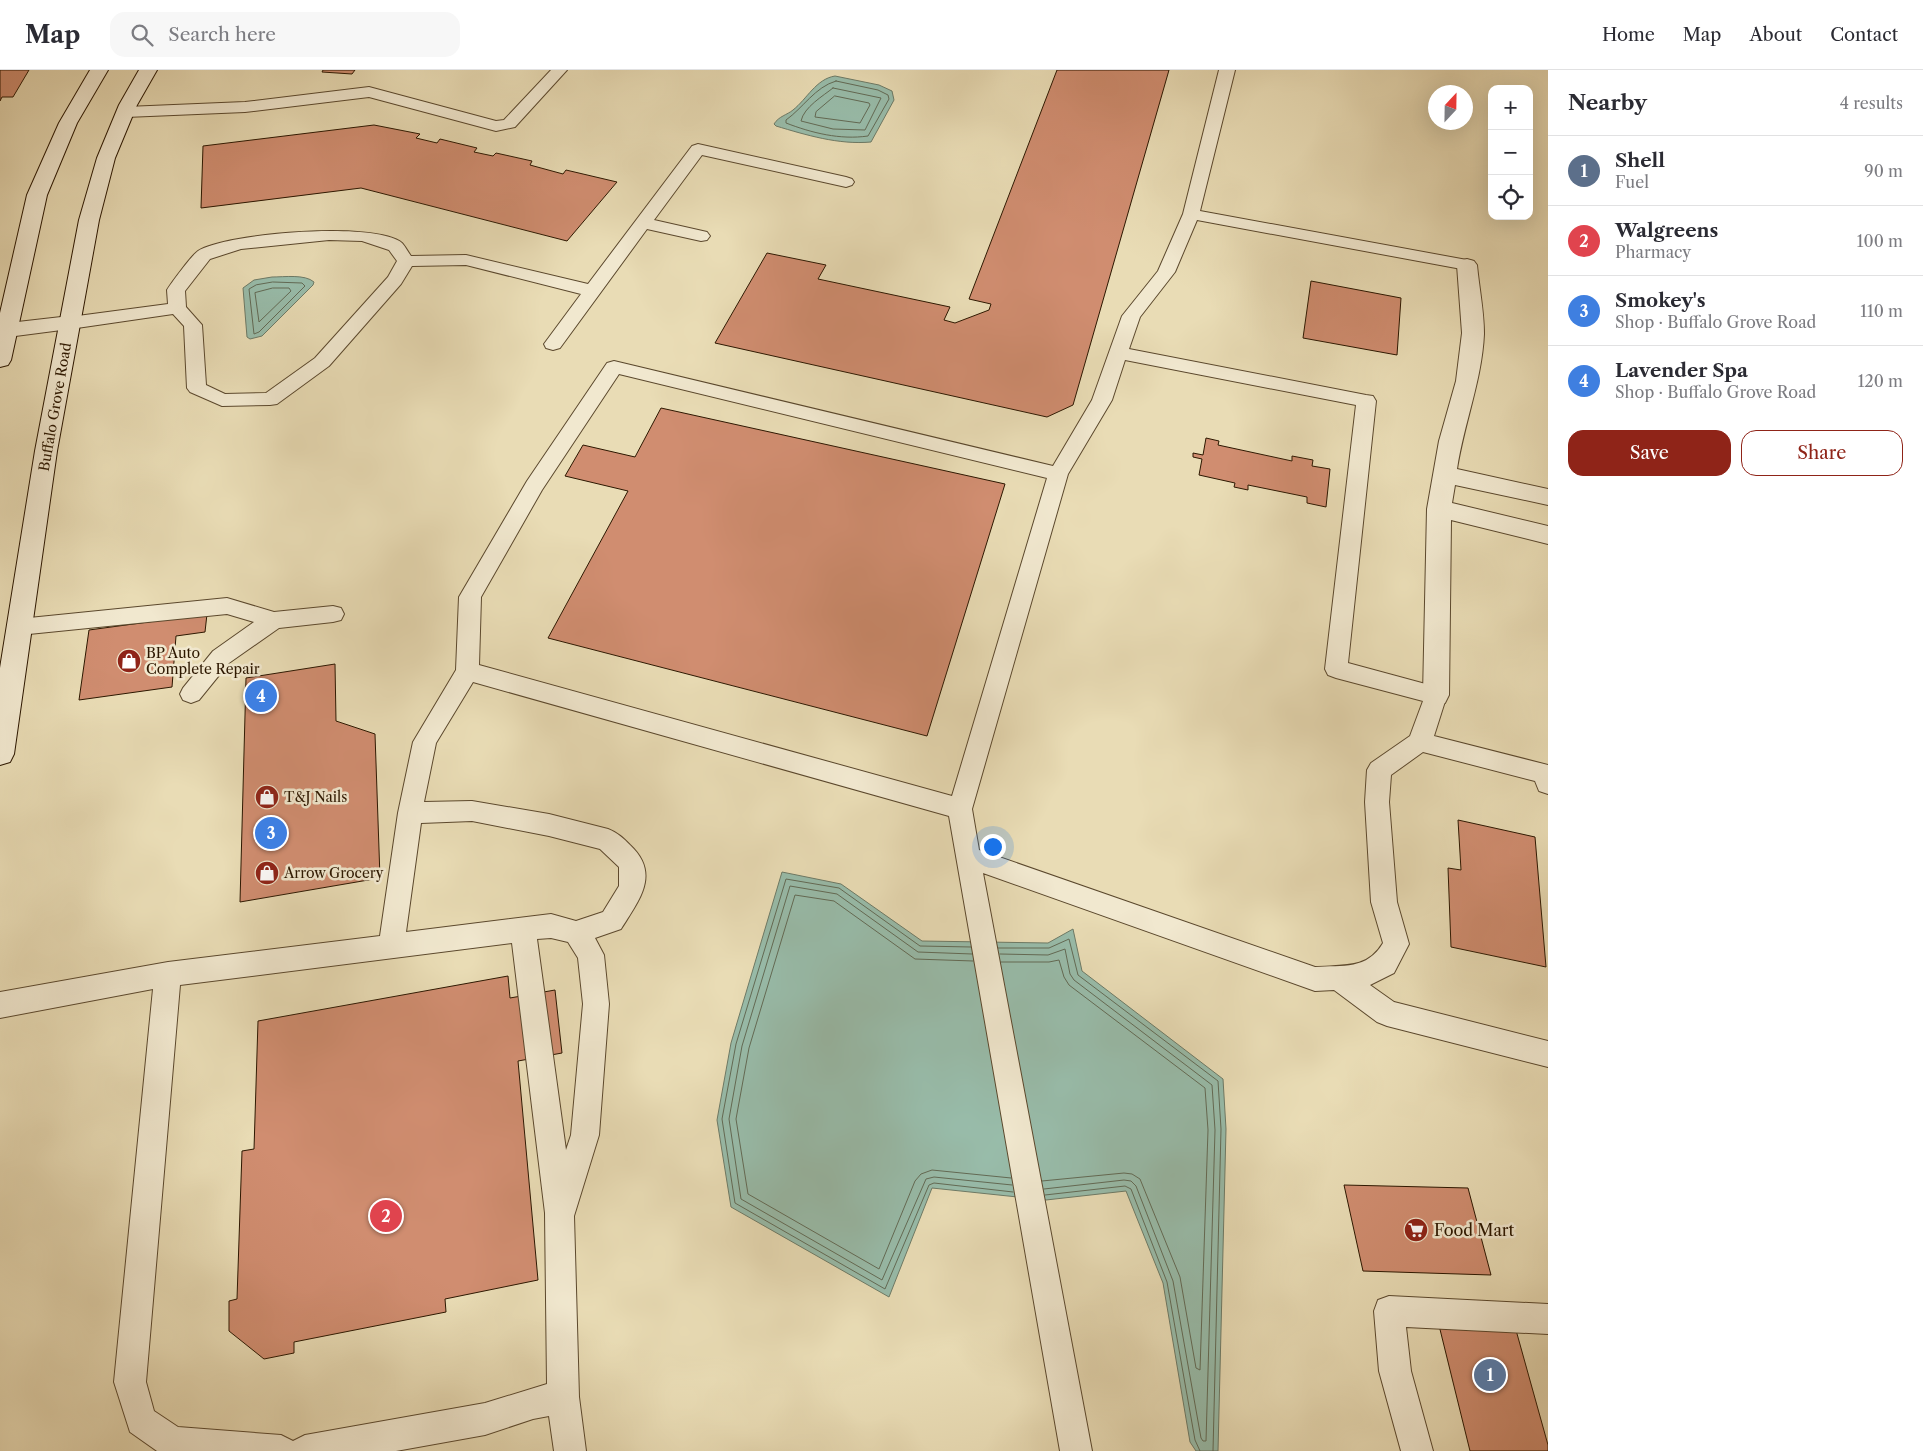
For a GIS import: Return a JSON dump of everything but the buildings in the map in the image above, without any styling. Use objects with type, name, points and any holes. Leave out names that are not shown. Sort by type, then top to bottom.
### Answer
[{"type":"main road","points":[[0,360],[3,330],[37,195],[68,123],[99,70]]},
{"type":"main road","name":"Buffalo Grove Road","points":[[0,754],[46,451],[89,220],[106,158],[126,112],[148,70]]},
{"type":"main road","points":[[1436,695],[1439,509],[1450,441],[1467,381],[1473,333],[1467,264]]},
{"type":"main road","points":[[3,330],[70,322]]},
{"type":"main road","points":[[1444,474],[1548,497]]},
{"type":"main road","points":[[1439,509],[1548,535]]},
{"type":"lane","points":[[126,112],[245,107],[369,92],[496,126],[509,124],[559,70]]},
{"type":"lane","points":[[1076,1451],[1036,1239],[960,809],[1058,474],[1102,400],[1131,316],[1166,272],[1191,214],[1227,70]]},
{"type":"lane","points":[[553,344],[698,149],[846,182]]},
{"type":"lane","points":[[1191,214],[1467,264]]},
{"type":"lane","points":[[644,222],[701,236]]},
{"type":"lane","points":[[406,260],[395,280],[322,362],[270,399],[222,400],[196,388],[193,325],[177,308],[176,290],[204,255],[240,244],[329,235],[363,236],[394,246],[406,260],[466,260],[592,291]]},
{"type":"lane","points":[[70,322],[177,308]]},
{"type":"lane","points":[[968,857],[1315,979],[1362,976],[1384,964],[1396,944],[1384,902],[1377,802],[1379,770],[1420,742],[1436,695],[1336,669],[1366,401],[1118,353]]},
{"type":"lane","points":[[391,947],[410,813],[425,742],[467,671],[470,597],[534,486],[614,367],[1058,474]]},
{"type":"lane","points":[[20,627],[227,606],[274,620],[333,614]]},
{"type":"lane","points":[[192,694],[221,657],[274,620]]},
{"type":"lane","points":[[467,671],[960,809]]},
{"type":"lane","points":[[1420,742],[1546,774],[1548,784]]},
{"type":"lane","points":[[0,1005],[168,974],[523,929],[551,926],[576,933],[612,921],[632,888],[632,863],[608,840],[472,811],[410,813]]},
{"type":"lane","points":[[523,929],[559,1216],[564,1397],[570,1451]]},
{"type":"lane","points":[[559,1216],[585,1135],[596,1004],[592,955],[576,933]]},
{"type":"lane","points":[[168,974],[130,1382],[141,1421],[173,1443],[281,1451]]},
{"type":"lane","points":[[1339,978],[1387,1013],[1548,1054]]},
{"type":"lane","points":[[1417,1451],[1395,1371],[1389,1311],[1548,1319]]},
{"type":"lane","points":[[305,1451],[485,1419],[533,1403],[564,1397]]},
{"type":"water","points":[[835,76],[879,85],[892,91],[894,100],[871,142],[847,142],[823,138],[774,124],[778,119],[798,106],[822,81]]},
{"type":"water","points":[[272,277],[300,277],[314,282],[262,336],[250,339],[247,337],[243,288],[254,280]]},
{"type":"water","points":[[782,872],[841,884],[922,941],[1048,943],[1073,929],[1082,971],[1223,1079],[1226,1129],[1218,1451],[1196,1451],[1190,1442],[1163,1283],[1126,1191],[1046,1200],[932,1188],[889,1297],[731,1207],[717,1120],[731,1043]]},
{"type":"place","name":"BP Auto Complete Repair","points":[[129,661]]},
{"type":"place","name":"Lavender Spa","points":[[261,696]]},
{"type":"place","name":"T&J Nails","points":[[267,797]]},
{"type":"place","name":"Smokey's","points":[[271,833]]},
{"type":"place","name":"Arrow Grocery","points":[[267,873]]},
{"type":"place","name":"Walgreens","points":[[386,1216]]},
{"type":"place","name":"Food Mart","points":[[1416,1230]]},
{"type":"place","name":"Shell","points":[[1490,1375]]}]
